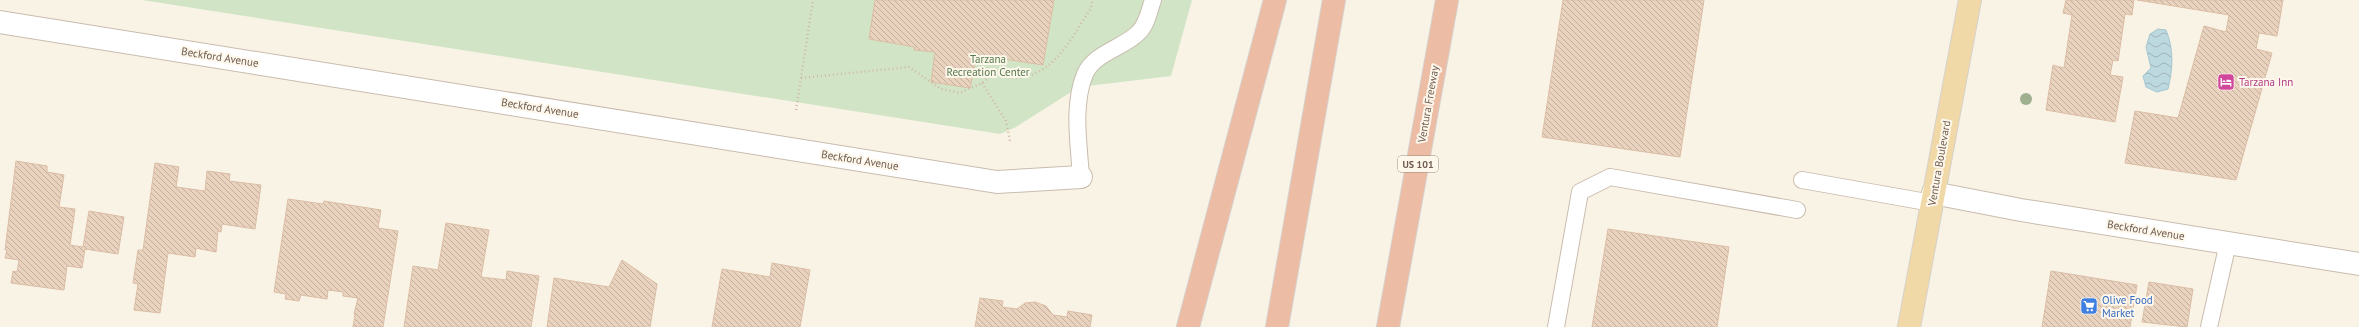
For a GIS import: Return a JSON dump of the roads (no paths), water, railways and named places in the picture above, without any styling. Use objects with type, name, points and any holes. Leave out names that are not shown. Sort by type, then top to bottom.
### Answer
[{"type":"highway","points":[[1188,327],[1275,0]]},
{"type":"highway","points":[[1277,327],[1334,0]]},
{"type":"highway","name":"Ventura Freeway","points":[[1388,327],[1447,0]]},
{"type":"main road","name":"Ventura Boulevard","points":[[1909,327],[1970,0]]},
{"type":"street","name":"Beckford Avenue","points":[[0,22],[997,182],[1081,177]]},
{"type":"street","name":"Beckford Avenue","points":[[1932,198],[2359,264]]},
{"type":"lane","points":[[1081,177],[1078,104],[1085,74],[1093,63],[1138,33],[1147,21],[1153,0]]},
{"type":"lane","points":[[1556,327],[1580,192],[1610,177],[1797,210]]},
{"type":"lane","points":[[1802,180],[1932,198]]},
{"type":"lane","points":[[2209,327],[2228,243]]},
{"type":"water","points":[[2158,29],[2166,30],[2169,37],[2172,59],[2168,89],[2157,92],[2146,87],[2143,76],[2151,68],[2146,47],[2150,34]]},
{"type":"place","name":"Tarzana Inn","points":[[2226,82]]},
{"type":"place","name":"Olive Food Market","points":[[2089,306]]},
{"type":"park label","name":"Tarzana Recreation Center","points":[[988,65]]}]
